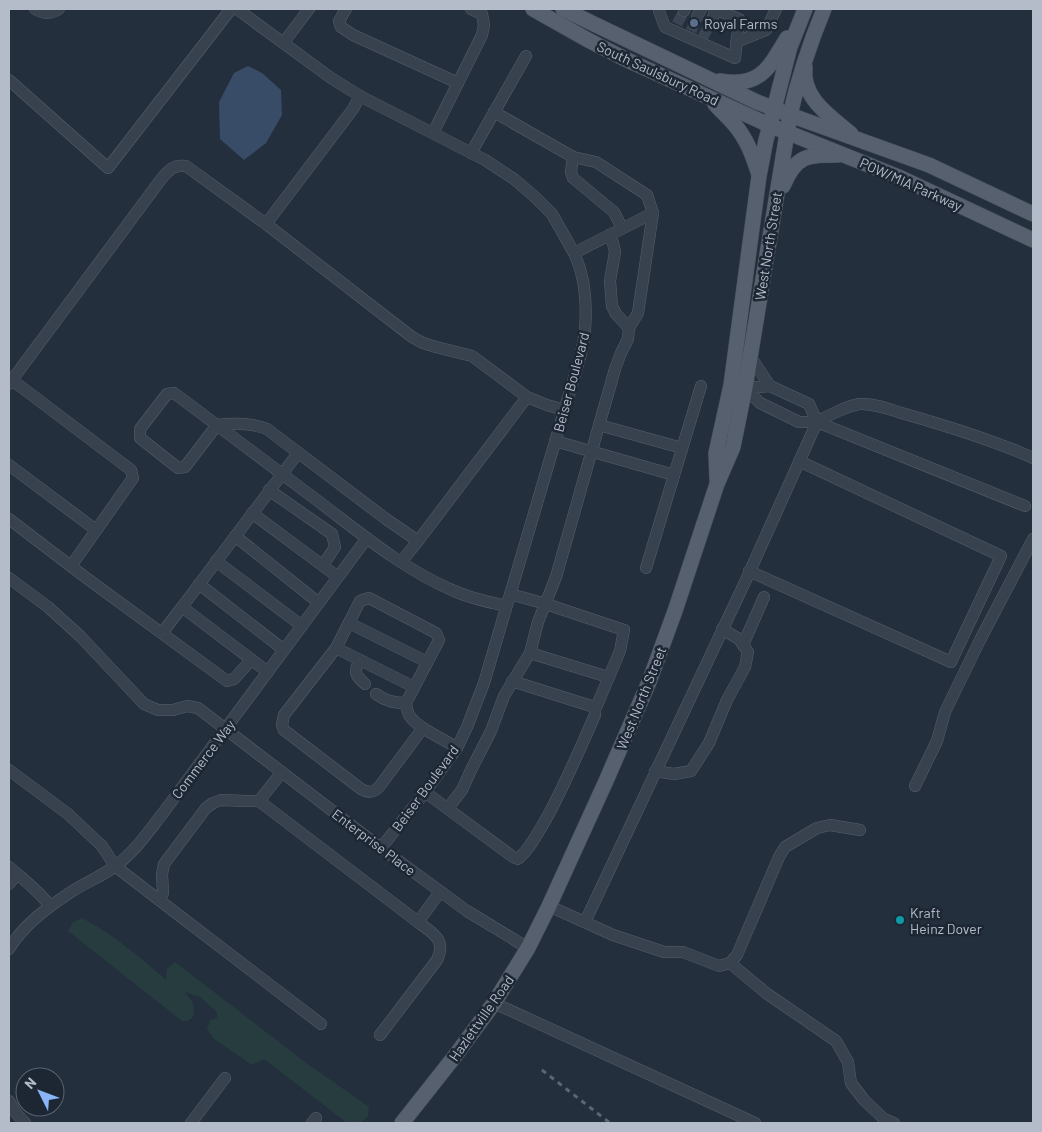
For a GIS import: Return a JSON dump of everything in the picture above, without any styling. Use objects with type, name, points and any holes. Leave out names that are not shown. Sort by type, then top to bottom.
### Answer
[{"type":"main road","name":"South Saulsbury Road","points":[[533,9],[625,59],[787,132]]},
{"type":"main road","points":[[710,79],[742,82],[766,71],[804,9]]},
{"type":"main road","name":"West North Street","points":[[549,906],[649,682],[675,611],[717,484],[733,447],[759,176],[769,125],[790,47],[804,9]]},
{"type":"main road","name":"West North Street","points":[[738,386],[750,356],[796,86],[824,9]]},
{"type":"main road","name":"South Saulsbury Road","points":[[571,10],[710,79],[790,115]]},
{"type":"main road","points":[[807,55],[804,72],[812,97],[821,109],[857,140]]},
{"type":"main road","points":[[708,97],[740,132],[754,157],[759,176]]},
{"type":"main road","name":"POW/MIA Parkway","points":[[790,115],[929,165],[1033,214]]},
{"type":"main road","name":"POW/MIA Parkway","points":[[787,132],[901,178],[1033,240]]},
{"type":"main road","points":[[774,208],[788,174],[798,162],[814,156],[845,155]]},
{"type":"main road","name":"Hazlettville Road","points":[[402,1123],[494,1003],[528,948],[549,906]]},
{"type":"street","points":[[35,9],[50,14],[59,9]]},
{"type":"street","points":[[9,80],[108,168],[231,9]]},
{"type":"street","name":"Beiser Boulevard","points":[[237,9],[331,78],[360,96],[485,160],[514,179],[535,196],[552,214],[577,259],[582,281],[586,305],[585,332],[581,354],[484,683],[457,748],[381,848]]},
{"type":"street","points":[[284,42],[309,9]]},
{"type":"street","points":[[346,9],[339,21],[341,27],[353,35],[458,83]]},
{"type":"street","points":[[433,133],[482,35],[484,24],[482,14],[471,9]]},
{"type":"street","points":[[657,10],[665,27],[676,28],[735,58],[741,14],[715,9],[710,24]]},
{"type":"street","points":[[736,42],[766,30],[776,9]]},
{"type":"street","points":[[565,27],[571,10]]},
{"type":"street","points":[[470,153],[526,56]]},
{"type":"street","points":[[266,224],[360,96]]},
{"type":"street","points":[[448,808],[462,790],[491,731],[504,696],[530,653],[538,622],[556,577],[615,369],[621,353],[627,344],[629,328],[638,313],[654,213],[646,195],[596,162],[573,157],[494,112]]},
{"type":"street","points":[[573,157],[571,172],[573,178],[614,212],[622,228]]},
{"type":"street","points":[[71,566],[133,478],[131,470],[10,382],[162,178],[175,166],[186,166],[266,224],[412,337],[436,347],[472,356],[527,397],[564,410]]},
{"type":"street","points":[[574,253],[654,213]]},
{"type":"street","points":[[609,235],[615,252],[610,280],[612,306],[616,314],[629,328]]},
{"type":"street","points":[[750,356],[770,386]]},
{"type":"street","points":[[646,568],[701,386]]},
{"type":"street","points":[[738,386],[770,386],[809,404],[817,422]]},
{"type":"street","points":[[738,386],[760,403],[799,422],[817,422],[1025,506]]},
{"type":"street","points":[[418,541],[267,429],[230,423],[217,425],[185,467],[178,468],[140,438],[140,429],[167,394],[174,393],[217,425],[367,538],[401,562],[453,591],[506,606]]},
{"type":"street","points":[[401,562],[527,397]]},
{"type":"street","points":[[585,922],[817,422],[859,404],[876,406],[921,419],[1033,458]]},
{"type":"street","points":[[599,425],[682,448]]},
{"type":"street","points":[[555,440],[674,475]]},
{"type":"street","points":[[162,633],[298,453]]},
{"type":"street","points":[[749,571],[951,662],[1001,556],[799,461]]},
{"type":"street","points":[[9,466],[96,530]]},
{"type":"street","points":[[269,490],[332,534],[335,547],[323,565]]},
{"type":"street","points":[[252,513],[338,577]]},
{"type":"street","points":[[9,519],[227,681],[234,679],[251,660]]},
{"type":"street","points":[[235,536],[319,603]]},
{"type":"street","name":"Commerce Way","points":[[9,949],[14,940],[31,922],[50,906],[115,866],[133,850],[163,813],[367,538]]},
{"type":"street","points":[[915,786],[937,742],[945,712],[1033,539]]},
{"type":"street","points":[[216,561],[302,626]]},
{"type":"street","name":"Enterprise Place","points":[[9,578],[48,607],[80,636],[144,704],[158,710],[187,706],[198,708],[440,892],[467,911],[528,948]]},
{"type":"street","points":[[199,584],[284,650]]},
{"type":"street","points":[[425,792],[518,859],[535,839],[556,801],[595,715],[595,710],[620,651],[624,630],[510,594]]},
{"type":"street","points":[[743,645],[764,597]]},
{"type":"street","points":[[423,728],[379,787],[375,791],[370,792],[361,789],[284,730],[282,725],[284,714],[336,648],[360,601],[369,598],[436,633],[439,640],[406,703],[408,713],[414,721],[457,748]]},
{"type":"street","points":[[182,607],[268,672]]},
{"type":"street","points":[[349,622],[427,662]]},
{"type":"street","points":[[655,771],[674,774],[691,771],[709,743],[727,700],[745,667],[748,652],[739,640],[722,629]]},
{"type":"street","points":[[336,648],[414,687]]},
{"type":"street","points":[[530,653],[608,677]]},
{"type":"street","points":[[360,660],[356,667],[356,673],[358,678],[365,684]]},
{"type":"street","points":[[512,681],[591,706],[595,710]]},
{"type":"street","points":[[376,694],[394,703],[406,703]]},
{"type":"street","points":[[9,770],[68,814],[102,846],[115,866],[321,1024]]},
{"type":"street","points":[[259,801],[282,772]]},
{"type":"street","points":[[158,900],[163,893],[162,874],[164,864],[206,808],[221,800],[259,801],[418,922],[437,937],[440,942],[440,954],[437,960],[380,1035]]},
{"type":"street","points":[[549,906],[613,935],[664,952],[683,952],[719,966],[730,963],[737,955],[785,847],[817,828],[830,825],[860,830]]},
{"type":"street","points":[[9,884],[13,871],[40,894],[50,906]]},
{"type":"street","points":[[418,922],[440,892]]},
{"type":"street","points":[[730,963],[766,993],[836,1042],[848,1062],[851,1083],[864,1100],[884,1119],[894,1123]]},
{"type":"street","points":[[494,1003],[755,1123]]},
{"type":"street","points":[[192,1123],[226,1078]]},
{"type":"street","points":[[9,1101],[25,1123]]},
{"type":"green space","points":[[82,918],[136,954],[166,980],[167,969],[175,962],[305,1062],[369,1107],[368,1117],[360,1123],[347,1123],[264,1059],[252,1065],[213,1038],[207,1028],[210,1020],[217,1018],[217,1012],[200,997],[185,992],[193,1003],[194,1016],[188,1021],[182,1021],[68,931],[73,922]]},
{"type":"water","points":[[248,66],[262,73],[281,90],[282,115],[266,143],[244,160],[220,139],[219,102],[234,73]]},
{"type":"tunnel","points":[[677,24],[684,11]]},
{"type":"tunnel","points":[[691,31],[697,17]]},
{"type":"tunnel","points":[[703,37],[710,24]]},
{"type":"railway","points":[[542,1070],[610,1123]]},
{"type":"place","name":"Royal Farms","points":[[694,23]]},
{"type":"place","name":"Kraft Heinz Dover","points":[[900,920]]}]
